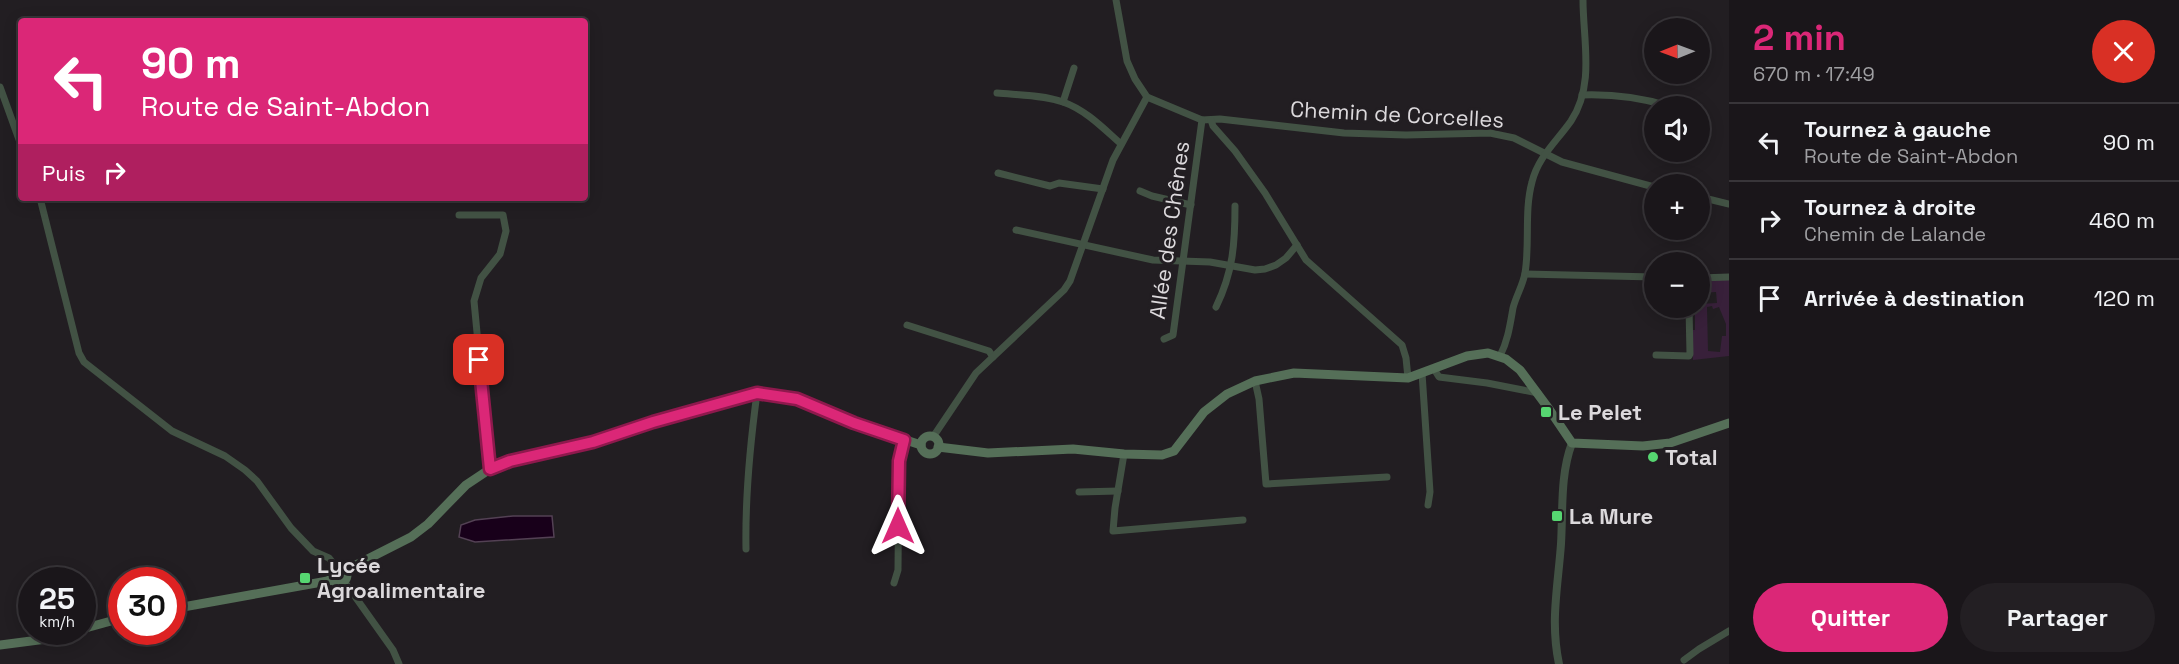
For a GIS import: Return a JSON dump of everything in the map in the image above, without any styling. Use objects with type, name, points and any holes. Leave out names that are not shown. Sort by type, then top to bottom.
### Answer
[{"type":"main road","points":[[938,447],[988,453],[1073,449],[1162,455],[1174,451],[1204,412],[1227,394],[1255,381],[1294,373],[1408,378],[1475,354],[1488,353],[1500,356],[1520,370],[1572,443],[1643,446],[1670,443],[1727,422]]},
{"type":"main road","points":[[346,570],[411,537],[428,524],[466,485],[490,469],[510,461],[593,442],[653,422],[757,393],[797,399],[854,423],[921,445],[927,453],[933,453],[938,447],[938,442],[933,437],[925,438],[921,445]]},
{"type":"main road","points":[[186,606],[333,580],[337,583],[344,581],[347,577],[346,570],[340,566],[336,567],[331,573],[333,580]]},
{"type":"main road","points":[[0,645],[18,643]]},
{"type":"street","points":[[1116,0],[1127,62],[1147,97],[1202,120]]},
{"type":"street","points":[[1500,356],[1509,335],[1514,306],[1525,274],[1531,183],[1545,153],[1572,120],[1582,95],[1587,71],[1583,0]]},
{"type":"street","points":[[1064,102],[1074,68]]},
{"type":"street","points":[[0,87],[18,137]]},
{"type":"street","points":[[997,93],[1026,95],[1064,102],[1090,117],[1121,144]]},
{"type":"street","points":[[1582,95],[1625,95],[1644,100]]},
{"type":"street","points":[[933,437],[976,373],[1064,290],[1070,281],[1121,144],[1147,97]]},
{"type":"street","name":"Chemin de Corcelles","points":[[1202,120],[1220,118],[1344,133],[1406,135],[1490,133],[1514,138],[1562,162],[1644,184]]},
{"type":"street","name":"Allée des Chênes","points":[[1164,339],[1173,335],[1202,120]]},
{"type":"street","points":[[1211,120],[1213,126],[1235,151],[1265,193],[1306,260],[1402,345],[1408,378]]},
{"type":"street","points":[[998,173],[1050,186],[1059,183],[1103,189]]},
{"type":"street","points":[[1140,191],[1191,205]]},
{"type":"street","points":[[1710,199],[1729,204]]},
{"type":"street","points":[[41,201],[79,353],[84,362],[172,431],[225,456],[245,470],[257,481],[291,528],[313,551],[329,558],[336,567]]},
{"type":"street","points":[[1216,307],[1227,284],[1231,265],[1235,234],[1235,206]]},
{"type":"street","points":[[459,215],[503,215],[506,231],[500,254],[481,278],[474,301],[490,469]]},
{"type":"street","points":[[1016,230],[1153,260],[1231,265],[1255,270],[1276,266],[1297,245]]},
{"type":"street","points":[[1525,274],[1644,277]]},
{"type":"street","points":[[1710,278],[1729,277]]},
{"type":"street","points":[[1656,355],[1689,356],[1689,318]]},
{"type":"street","points":[[907,325],[989,351],[993,357]]},
{"type":"street","points":[[1434,369],[1439,377],[1538,393]]},
{"type":"street","points":[[1422,373],[1430,492],[1428,505]]},
{"type":"street","points":[[1255,381],[1266,484],[1387,477]]},
{"type":"street","points":[[746,549],[747,468],[757,393]]},
{"type":"street","points":[[894,583],[898,570],[899,461],[904,440]]},
{"type":"street","points":[[1559,664],[1554,640],[1554,610],[1561,545],[1565,462],[1572,443]]},
{"type":"street","points":[[1124,454],[1113,531],[1243,520]]},
{"type":"street","points":[[1079,492],[1118,491]]},
{"type":"street","points":[[344,581],[393,650],[399,664]]},
{"type":"street","points":[[1684,660],[1729,631]]},
{"type":"shaded area","points":[[1729,279],[1729,356],[1693,360],[1692,330],[1695,330],[1695,318],[1707,318],[1708,351],[1720,352],[1722,336],[1726,336],[1726,324],[1719,307],[1713,309],[1710,306],[1710,303],[1717,303],[1716,292],[1710,292],[1710,280]]},
{"type":"shaded area","points":[[513,516],[552,516],[554,537],[475,542],[459,537],[461,525],[475,520]]},
{"type":"place","name":"Le Pelet","points":[[1546,412]]},
{"type":"place","name":"Total","points":[[1653,457]]},
{"type":"place","name":"La Mure","points":[[1557,516]]},
{"type":"place","name":"Lycée Agroalimentaire","points":[[305,578]]},
{"type":"route","points":[[479,360],[490,469],[510,461],[593,442],[653,422],[757,393],[778,395],[797,399],[854,423],[904,440],[899,461],[898,526]]}]
